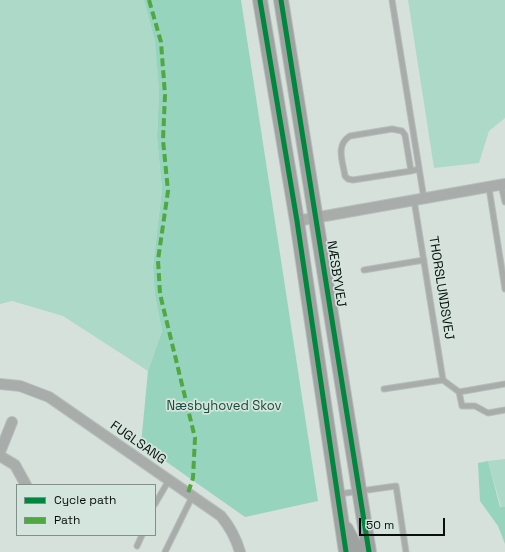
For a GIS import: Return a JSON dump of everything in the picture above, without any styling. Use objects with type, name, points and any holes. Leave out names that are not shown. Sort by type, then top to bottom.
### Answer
[{"type":"street","points":[[260,0],[296,221],[346,552]]},
{"type":"street","name":"NÆSBYVEJ","points":[[281,0],[369,552]]},
{"type":"street","points":[[296,221],[503,185]]},
{"type":"street","name":"FUGLSANG","points":[[0,384],[20,386],[49,397],[221,516],[230,527],[237,540],[240,552]]},
{"type":"street","points":[[0,452],[12,422]]},
{"type":"street","points":[[0,456],[15,465],[25,484]]},
{"type":"street","points":[[342,524],[358,552]]},
{"type":"lane","name":"THORSLUNDSVEJ","points":[[392,0],[419,170],[419,200],[424,260],[443,380]]},
{"type":"lane","points":[[411,171],[405,134],[402,131],[392,130],[350,136],[341,144],[340,150],[345,176],[348,179],[353,180],[419,170]]},
{"type":"lane","points":[[503,185],[505,202]]},
{"type":"lane","points":[[489,188],[505,289]]},
{"type":"lane","points":[[364,270],[424,260]]},
{"type":"lane","points":[[384,390],[443,380],[459,392],[462,406],[476,406],[488,413],[505,410]]},
{"type":"lane","points":[[459,392],[505,384]]},
{"type":"lane","points":[[156,502],[169,480]]},
{"type":"lane","points":[[338,494],[396,486],[406,552]]},
{"type":"lane","points":[[165,552],[192,497]]},
{"type":"lane","points":[[137,546],[142,536]]},
{"type":"green space","points":[[0,0],[144,0],[156,40],[159,91],[157,137],[162,189],[153,267],[155,296],[162,331],[148,371],[63,316],[12,301],[0,304]]},
{"type":"green space","name":"Næsbyhoved Skov","points":[[144,0],[241,0],[318,501],[245,517],[141,444],[148,371],[162,331],[155,296],[153,267],[162,189],[157,137],[159,91],[155,40]]},
{"type":"green space","points":[[408,0],[505,0],[505,118],[489,131],[479,163],[434,168]]},
{"type":"green space","points":[[505,459],[505,507],[501,507],[488,461]]},
{"type":"green space","points":[[488,461],[500,507],[505,507],[505,544],[498,526],[480,501],[478,463]]},
{"type":"marked path","points":[[149,0],[161,42],[165,95],[163,140],[168,191],[158,260],[160,294],[195,438],[193,478],[188,493]]},
{"type":"cycle path","points":[[260,0],[297,221],[346,552]]},
{"type":"cycle path","points":[[281,0],[369,552]]}]
